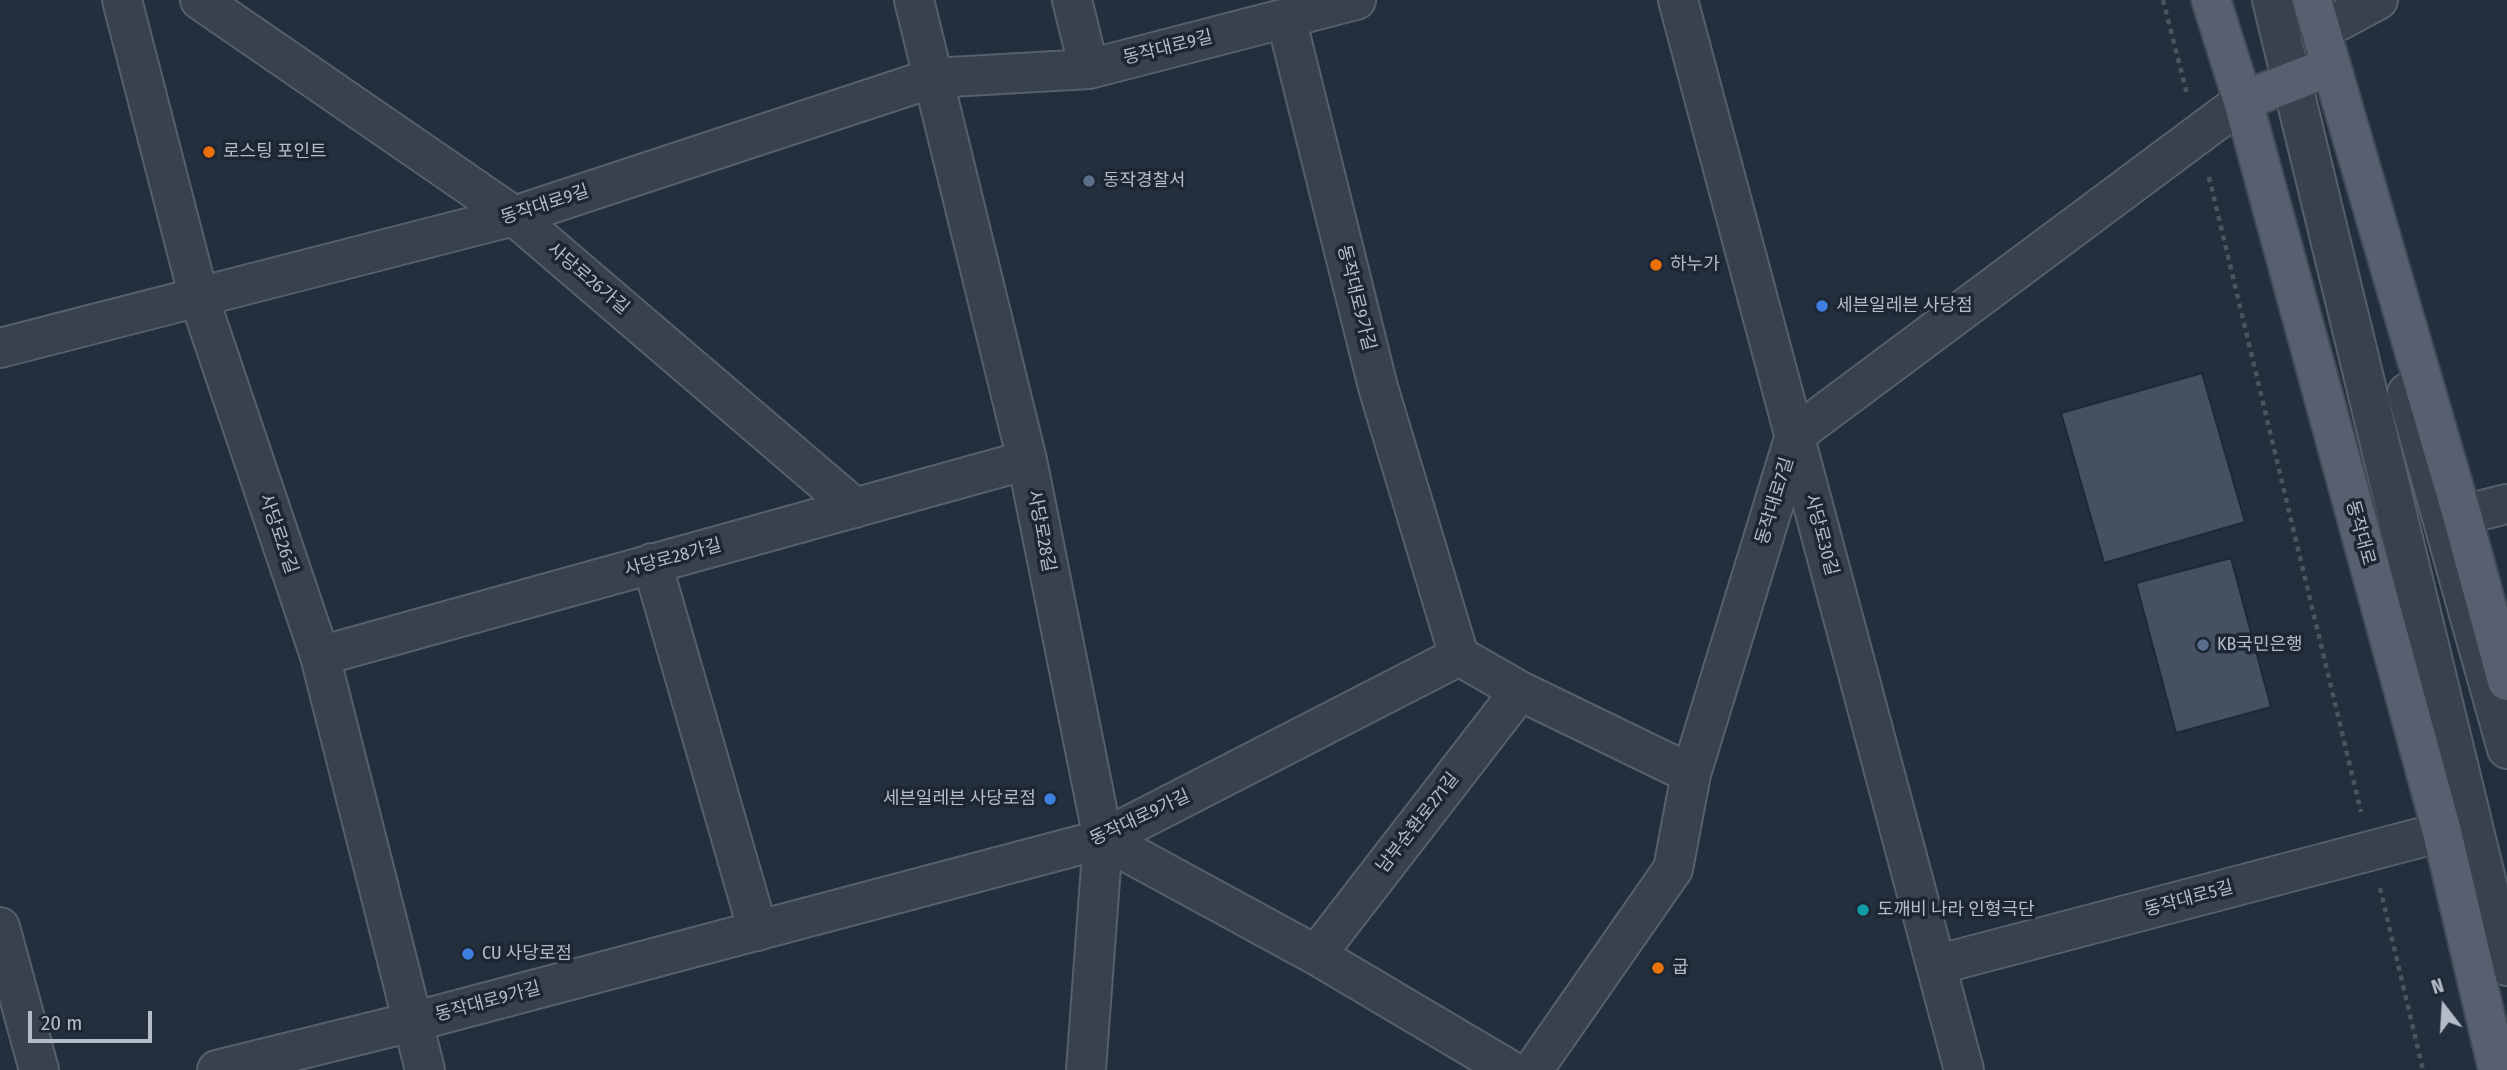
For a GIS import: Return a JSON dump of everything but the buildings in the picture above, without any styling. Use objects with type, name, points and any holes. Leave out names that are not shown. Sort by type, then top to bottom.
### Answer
[{"type":"main road","name":"동작대로","points":[[2211,0],[2243,101],[2442,832],[2498,1070]]},
{"type":"main road","points":[[2243,101],[2314,50],[2462,515],[2507,681]]},
{"type":"street","name":"사당로26길","points":[[122,0],[199,298],[320,656],[425,1070]]},
{"type":"street","name":"사당로26가길","points":[[200,0],[514,216],[855,508]]},
{"type":"street","name":"사당로28길","points":[[914,0],[1027,460],[1103,839],[1086,1070]]},
{"type":"street","points":[[1072,0],[1089,69]]},
{"type":"street","name":"동작대로9길","points":[[0,348],[514,216],[933,78],[1089,69],[1245,14],[1286,18],[1356,0]]},
{"type":"street","name":"사당로30길","points":[[1678,0],[1964,1070]]},
{"type":"street","points":[[2272,0],[2314,50],[2507,966]]},
{"type":"street","points":[[2299,0],[2507,748]]},
{"type":"street","points":[[2314,50],[2378,0]]},
{"type":"street","name":"동작대로9가길","points":[[217,1070],[412,1022],[1103,839],[1459,656],[1378,387],[1286,18]]},
{"type":"street","name":"동작대로7길","points":[[1533,1070],[1673,869],[1691,774],[1795,435],[2243,101]]},
{"type":"street","name":"사당로28가길","points":[[320,656],[1027,460]]},
{"type":"street","points":[[2462,515],[2507,504]]},
{"type":"street","points":[[652,563],[758,931]]},
{"type":"street","points":[[1459,656],[1520,691],[1691,774]]},
{"type":"street","name":"남부순환로271길","points":[[1316,955],[1520,691]]},
{"type":"street","name":"동작대로5길","points":[[1936,965],[2442,832]]},
{"type":"street","points":[[1103,839],[1316,955],[1510,1070]]},
{"type":"street","points":[[0,928],[39,1070]]},
{"type":"path","points":[[2163,0],[2198,135],[2423,1070]]},
{"type":"place","name":"로스팅 포인트","points":[[209,152]]},
{"type":"place","name":"동작경찰서","points":[[1089,181]]},
{"type":"place","name":"하누가","points":[[1656,265]]},
{"type":"place","name":"세븐일레븐 사당점","points":[[1822,306]]},
{"type":"place","name":"KB국민은행","points":[[2203,645]]},
{"type":"place","name":"세븐일레븐 사당로점","points":[[1050,799]]},
{"type":"place","name":"도깨비 나라 인형극단","points":[[1863,910]]},
{"type":"place","name":"CU 사당로점","points":[[468,954]]},
{"type":"place","name":"굽","points":[[1658,968]]}]
